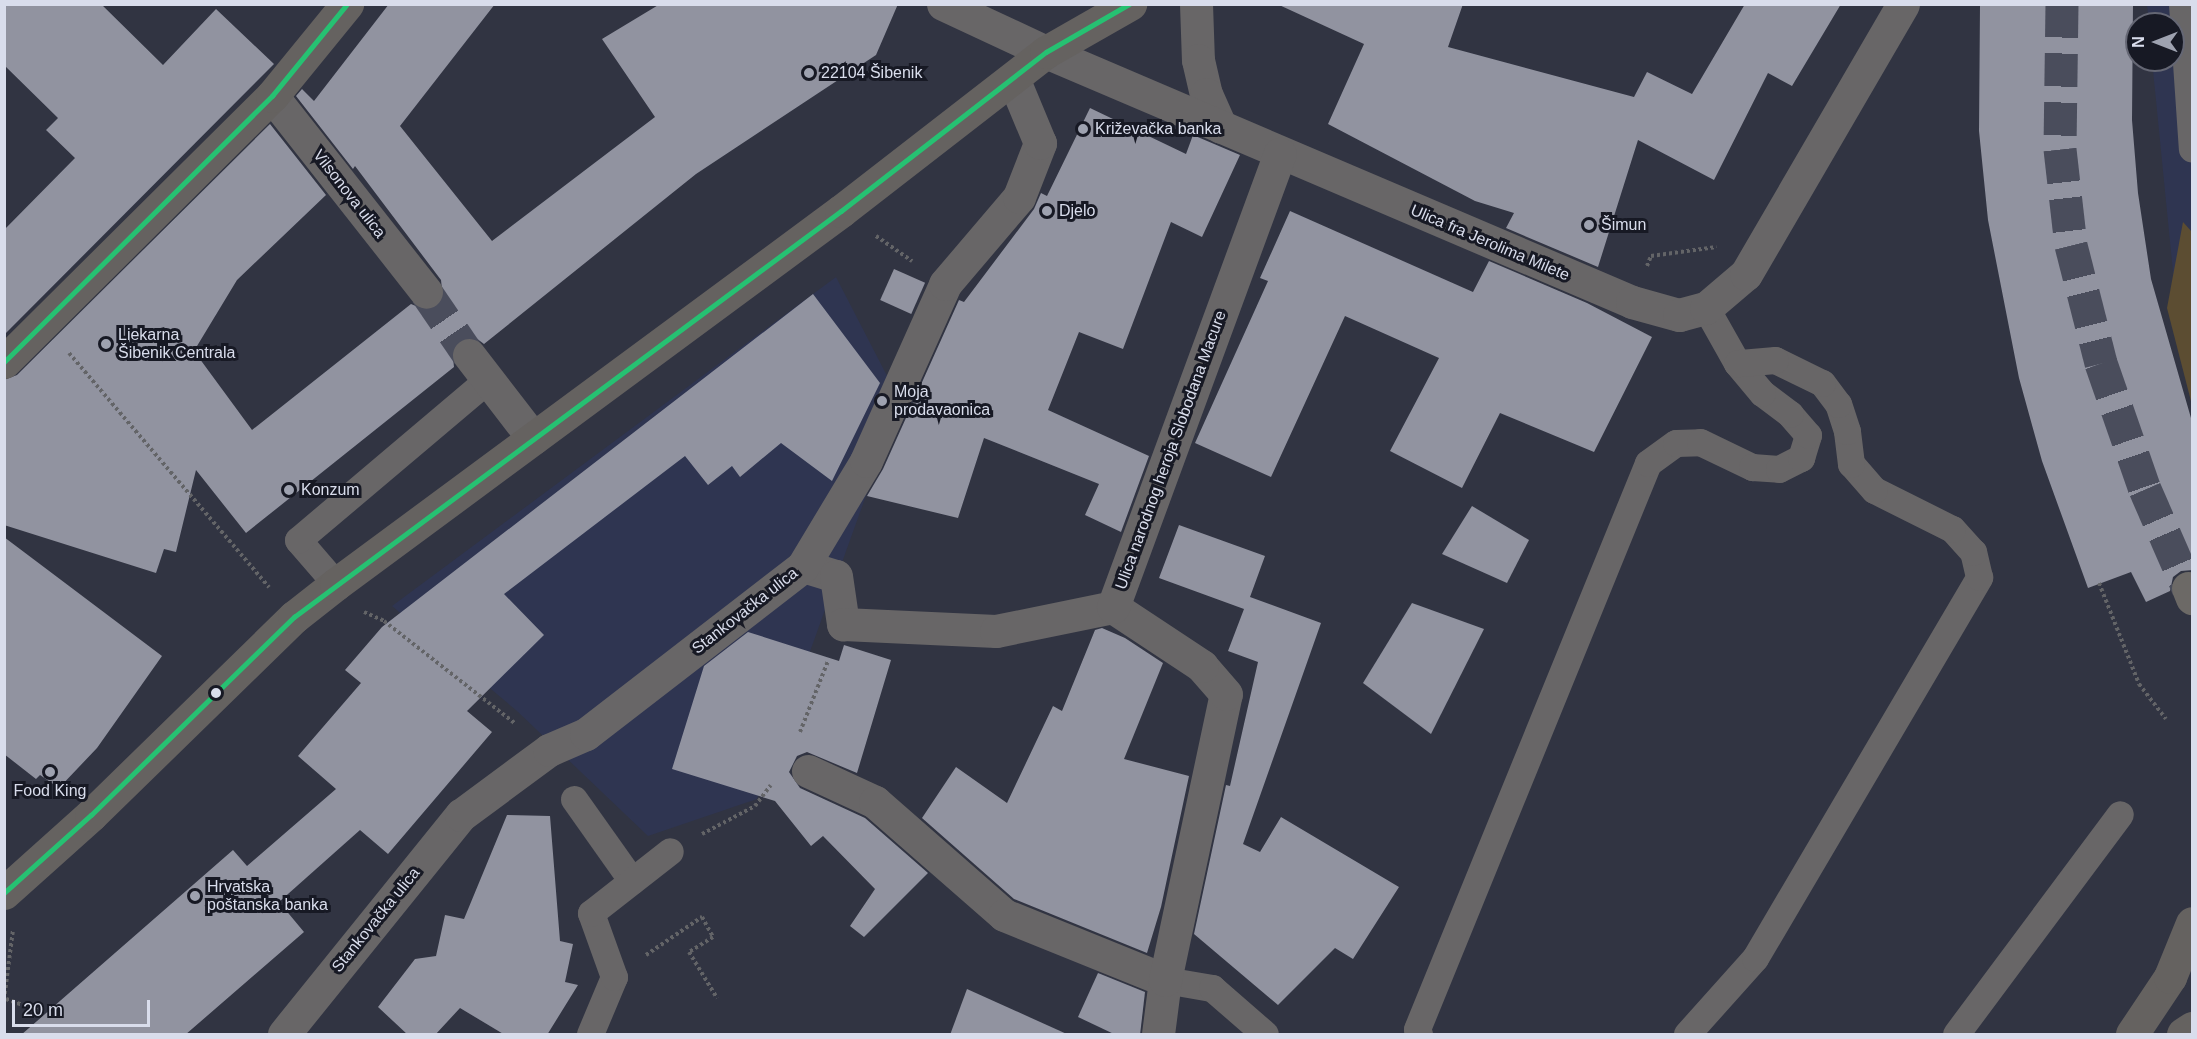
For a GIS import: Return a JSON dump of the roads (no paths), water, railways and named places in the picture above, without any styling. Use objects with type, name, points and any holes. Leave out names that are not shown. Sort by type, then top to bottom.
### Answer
[{"type":"main road","points":[[4,362],[45,325],[272,96],[348,4]]},
{"type":"main road","points":[[12,888],[294,617],[841,211],[1046,52],[1130,4]]},
{"type":"main road","points":[[2132,1035],[2170,977],[2193,922]]},
{"type":"main road","points":[[2183,1035],[2193,1028]]},
{"type":"street","name":"Ulica fra Jerolima Milete","points":[[943,4],[1046,52],[1280,154],[1632,302],[1680,315],[1706,308],[1725,295],[1752,265],[1903,4]]},
{"type":"street","points":[[1196,4],[1198,60],[1206,94],[1221,127]]},
{"type":"street","name":"Stankovačka ulica","points":[[284,1035],[460,815],[549,750],[586,734],[803,566],[866,461],[945,284],[1019,197],[1040,143],[1013,78]]},
{"type":"street","name":"Vilsonova ulica","points":[[272,96],[426,292]]},
{"type":"street","name":"Ulica narodnog heroja Slobodana Macure","points":[[1158,1035],[1165,980],[1226,694],[1202,666],[1113,607],[1280,154]]},
{"type":"street","points":[[478,368],[533,438]]},
{"type":"street","points":[[803,566],[836,576],[843,624],[996,631],[1113,607]]},
{"type":"street","points":[[802,757],[875,802],[1004,915],[1165,980]]},
{"type":"lane","points":[[2182,4],[2193,149]]},
{"type":"lane","points":[[1419,1035],[1417,1029],[1648,463],[1676,443],[1700,442],[1752,467],[1779,469],[1802,458],[1808,435],[1790,414],[1762,393],[1737,363],[1706,308]]},
{"type":"lane","points":[[1687,1035],[1755,958],[1979,577],[1973,552],[1952,529],[1874,490],[1851,464],[1848,431],[1838,404],[1822,383],[1775,360],[1737,363]]},
{"type":"lane","points":[[336,584],[298,540],[478,368]]},
{"type":"lane","points":[[574,799],[632,881]]},
{"type":"lane","points":[[1956,1035],[2120,814]]},
{"type":"lane","points":[[589,1033],[614,977],[591,913],[670,851]]},
{"type":"lane","points":[[1165,980],[1212,988],[1265,1035]]},
{"type":"tunnel","points":[[2062,4],[2060,149],[2071,245],[2101,363],[2145,489],[2188,588]]},
{"type":"tunnel","points":[[426,292],[469,355]]},
{"type":"place","name":"22104 Šibenik","points":[[809,73]]},
{"type":"place","name":"Križevačka banka","points":[[1083,129]]},
{"type":"place","name":"Djelo","points":[[1047,211]]},
{"type":"place","name":"Šimun","points":[[1589,225]]},
{"type":"place","name":"Ljekarna Šibenik Centrala","points":[[106,344]]},
{"type":"place","name":"Moja prodavaonica","points":[[882,401]]},
{"type":"place","name":"Konzum","points":[[289,490]]},
{"type":"place","name":"Food King","points":[[50,772]]},
{"type":"place","name":"Hrvatska poštanska banka","points":[[195,896]]}]
